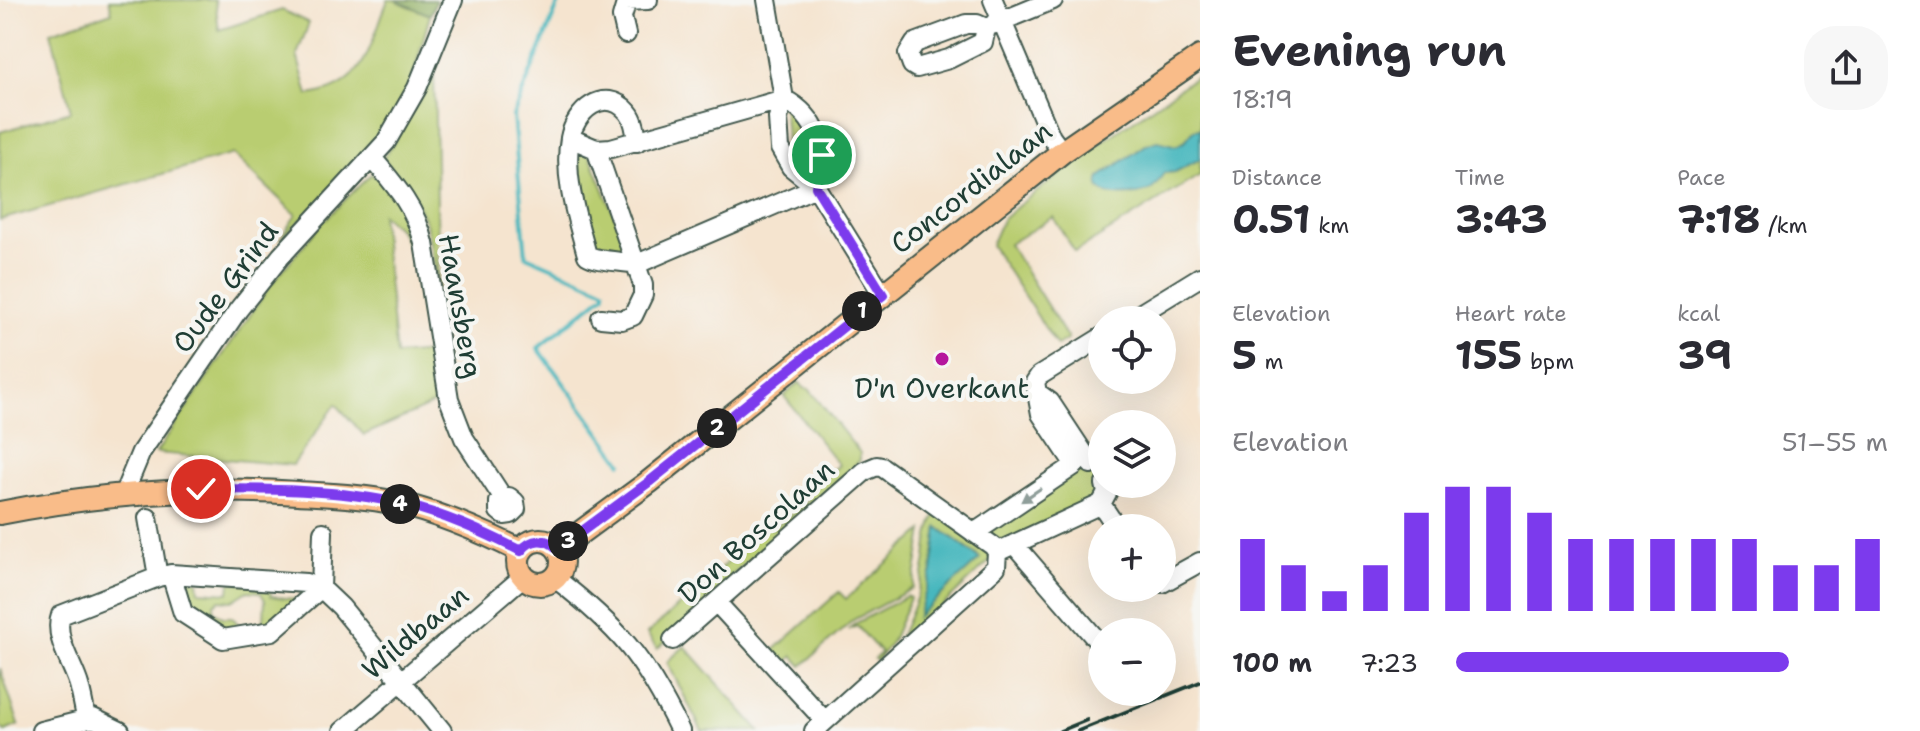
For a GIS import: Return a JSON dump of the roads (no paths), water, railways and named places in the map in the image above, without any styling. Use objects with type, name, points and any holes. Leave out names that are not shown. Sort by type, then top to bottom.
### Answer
[{"type":"main road","name":"Concordialaan","points":[[558,549],[649,482],[1062,152],[1200,57]]},
{"type":"main road","points":[[0,513],[135,492],[272,491],[406,505],[456,522],[521,551]]},
{"type":"main road","points":[[539,540],[558,549],[562,564],[555,578],[538,583],[524,576],[519,564],[521,551],[526,546],[539,540]]},
{"type":"street","points":[[373,159],[403,115],[453,0]]},
{"type":"street","points":[[626,34],[622,17],[627,0],[648,0]]},
{"type":"street","points":[[767,0],[784,99],[778,118],[780,148],[798,175],[816,187],[883,295]]},
{"type":"street","points":[[993,0],[994,24],[1051,137],[1062,152]]},
{"type":"street","points":[[994,24],[1053,0]]},
{"type":"street","points":[[570,138],[596,149],[611,148],[784,99]]},
{"type":"street","points":[[784,99],[807,117],[817,133],[822,166],[816,187]]},
{"type":"street","points":[[637,142],[628,112],[616,104],[603,102],[590,105],[580,114],[570,138],[568,159],[572,203],[587,255],[595,260],[614,259],[637,264],[816,187]]},
{"type":"street","points":[[596,149],[643,285],[643,295],[633,316],[622,320],[601,318]]},
{"type":"street","name":"Oude Grind","points":[[135,492],[137,460],[259,283],[310,223],[373,159]]},
{"type":"street","name":"Haansberg","points":[[373,159],[408,202],[418,221],[452,409],[464,438],[503,498]]},
{"type":"street","points":[[1153,306],[1200,277]]},
{"type":"street","points":[[1088,346],[1039,376],[1037,390],[1050,402],[1088,468]]},
{"type":"street","points":[[974,533],[1083,464]]},
{"type":"street","name":"Don Boscolaan","points":[[673,640],[865,471],[877,466],[974,533]]},
{"type":"street","points":[[717,603],[819,726],[991,573],[1005,548],[1101,504],[1104,498]]},
{"type":"street","points":[[1101,504],[1108,514]]},
{"type":"street","points":[[148,518],[164,575],[183,613],[223,639],[272,631],[321,588],[323,532]]},
{"type":"street","points":[[974,533],[1005,548],[1088,632]]},
{"type":"street","points":[[1176,575],[1200,562]]},
{"type":"street","points":[[86,718],[79,684],[61,636],[61,615],[164,575],[306,583],[321,588],[341,607],[442,731]]},
{"type":"street","name":"Wildbaan","points":[[343,731],[524,576]]},
{"type":"street","points":[[555,578],[603,617],[630,646],[657,686],[680,731]]},
{"type":"street","points":[[41,731],[86,718],[93,718],[120,731]]},
{"type":"water","points":[[1200,129],[1200,159],[1175,172],[1164,173],[1146,192],[1117,195],[1102,191],[1100,177],[1146,145],[1158,141],[1176,146],[1194,130]]},
{"type":"water","points":[[938,527],[980,559],[918,616],[932,571]]},
{"type":"waterway","points":[[560,0],[513,116],[526,256],[605,290],[605,294],[538,348],[622,463]]},
{"type":"railway","points":[[1078,731],[1200,682]]},
{"type":"railway","points":[[1060,731],[1087,720]]},
{"type":"place","name":"D'n Overkant","points":[[942,359]]}]
